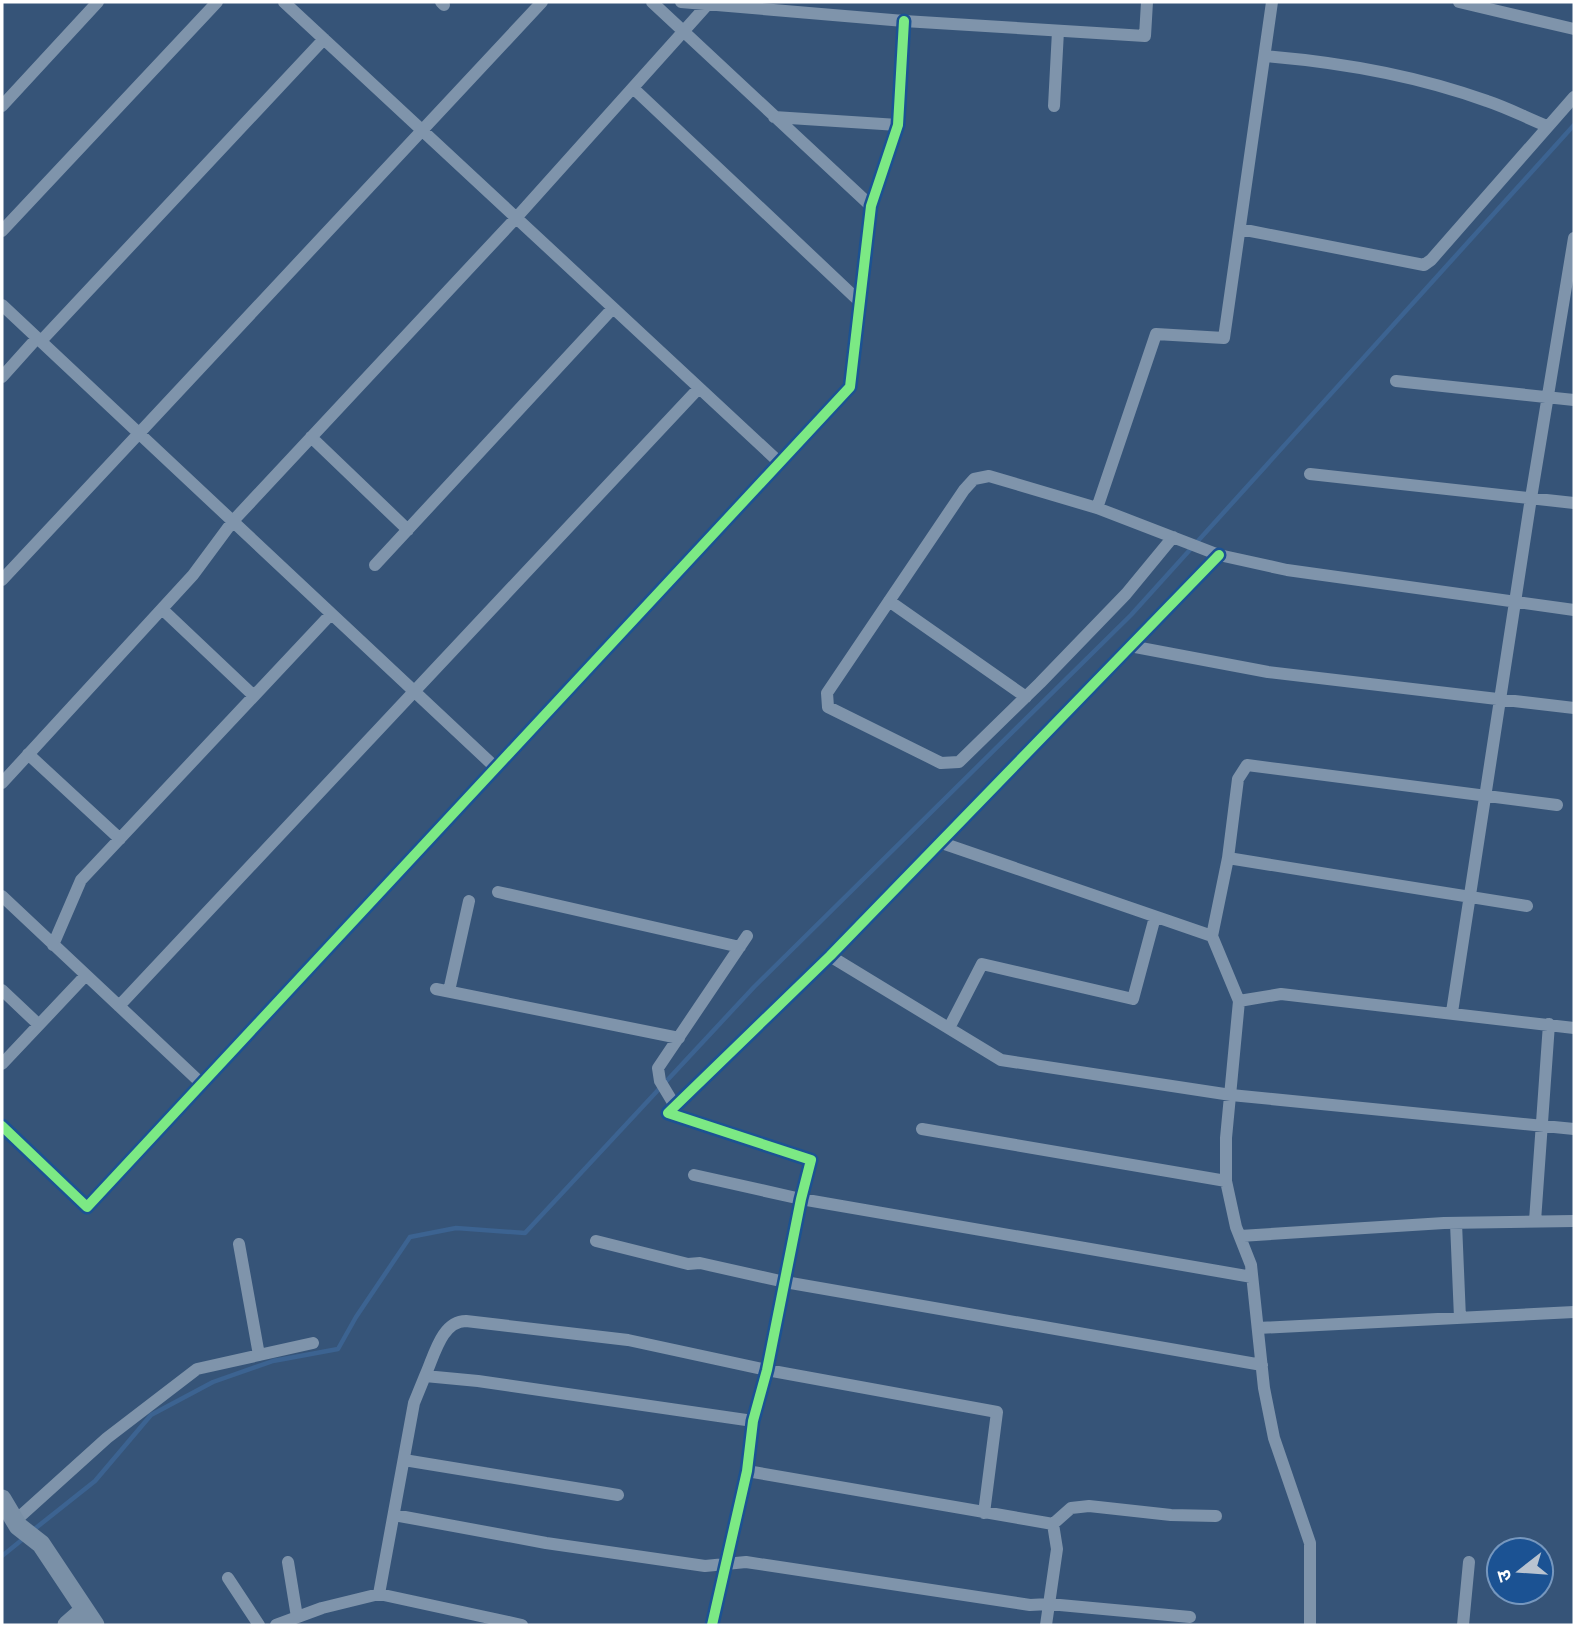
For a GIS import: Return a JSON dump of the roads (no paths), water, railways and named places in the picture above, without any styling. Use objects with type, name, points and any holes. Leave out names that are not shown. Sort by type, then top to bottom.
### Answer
[{"type":"street","points":[[2,106],[99,2]]},
{"type":"street","points":[[2,231],[216,2]]},
{"type":"street","points":[[284,2],[780,463]]},
{"type":"street","points":[[2,580],[542,2]]},
{"type":"street","points":[[652,2],[871,206]]},
{"type":"street","points":[[681,2],[904,21],[1145,36],[1147,2]]},
{"type":"street","points":[[1097,508],[1156,334],[1224,338],[1272,2]]},
{"type":"street","points":[[1459,2],[1574,29]]},
{"type":"street","points":[[2,783],[193,575],[233,521],[516,218],[708,4]]},
{"type":"street","points":[[2,1126],[88,1207],[850,387],[871,206],[898,125],[904,21]]},
{"type":"street","points":[[1054,106],[1058,31]]},
{"type":"street","points":[[2,377],[324,39]]},
{"type":"street","points":[[1265,56],[1321,61],[1422,83],[1487,101],[1547,126]]},
{"type":"street","points":[[632,88],[860,302]]},
{"type":"street","points":[[1240,229],[1424,265],[1574,97]]},
{"type":"street","points":[[775,117],[898,125]]},
{"type":"street","points":[[1452,1013],[1531,498],[1569,296],[1574,238]]},
{"type":"street","points":[[2,304],[496,768]]},
{"type":"street","points":[[375,565],[613,308]]},
{"type":"street","points":[[1395,381],[1574,400]]},
{"type":"street","points":[[119,1006],[699,388]]},
{"type":"street","points":[[311,437],[408,530]]},
{"type":"street","points":[[1310,474],[1574,503]]},
{"type":"street","points":[[1179,539],[958,762],[941,763],[828,707],[827,693],[964,490],[974,480],[989,476],[1097,508],[1179,539],[1219,555],[1287,570],[1574,610]]},
{"type":"street","points":[[712,1625],[747,1471],[753,1421],[767,1370],[811,1160],[668,1113],[830,956],[1219,555]]},
{"type":"street","points":[[889,601],[1026,696]]},
{"type":"street","points":[[163,609],[254,696]]},
{"type":"street","points":[[53,945],[81,880],[331,614]]},
{"type":"street","points":[[1130,646],[1268,672],[1574,708]]},
{"type":"street","points":[[28,754],[120,839]]},
{"type":"street","points":[[1310,1625],[1310,1543],[1274,1438],[1262,1364],[1251,1265],[1240,1236],[1226,1181],[1226,1138],[1239,1001],[1212,936],[1228,858],[1238,779],[1247,765],[1557,805]]},
{"type":"street","points":[[939,842],[1212,936]]},
{"type":"street","points":[[1228,858],[1527,906]]},
{"type":"street","points":[[498,891],[740,947]]},
{"type":"street","points":[[2,896],[202,1084]]},
{"type":"street","points":[[469,901],[442,990],[679,1038]]},
{"type":"street","points":[[949,1028],[982,964],[1133,999],[1155,917]]},
{"type":"street","points":[[675,1106],[660,1081],[658,1068],[747,936]]},
{"type":"street","points":[[830,956],[1001,1060],[1231,1095],[1574,1129]]},
{"type":"street","points":[[2,1064],[86,975]]},
{"type":"street","points":[[2,990],[38,1025]]},
{"type":"street","points":[[1239,1001],[1281,994],[1574,1028]]},
{"type":"street","points":[[1535,1220],[1549,1024]]},
{"type":"street","points":[[922,1129],[1226,1181]]},
{"type":"street","points":[[694,1175],[801,1199],[1252,1277]]},
{"type":"street","points":[[1240,1236],[1456,1223],[1574,1221]]},
{"type":"street","points":[[1456,1223],[1460,1318]]},
{"type":"street","points":[[596,1241],[688,1264],[700,1263],[785,1282],[1262,1364]]},
{"type":"street","points":[[239,1244],[259,1355]]},
{"type":"street","points":[[1258,1328],[1574,1312]]},
{"type":"street","points":[[379,1594],[414,1403],[443,1335],[456,1321],[628,1340],[767,1370],[997,1412],[984,1513]]},
{"type":"street","points":[[16,1524],[107,1438],[197,1369],[313,1343]]},
{"type":"street","points":[[425,1376],[478,1381],[753,1421]]},
{"type":"street","points":[[404,1460],[618,1495]]},
{"type":"street","points":[[747,1471],[1053,1524]]},
{"type":"street","points":[[2,1499],[16,1524],[41,1544],[89,1618],[67,1625]]},
{"type":"street","points":[[1053,1524],[1071,1508],[1088,1506],[1171,1515],[1216,1516]]},
{"type":"street","points":[[394,1515],[559,1545],[705,1566],[746,1562],[1030,1605],[1049,1604],[1190,1617]]},
{"type":"street","points":[[1046,1625],[1057,1549],[1053,1524]]},
{"type":"street","points":[[288,1562],[297,1617]]},
{"type":"street","points":[[1463,1625],[1469,1562]]},
{"type":"street","points":[[228,1578],[259,1625]]},
{"type":"street","points":[[276,1625],[321,1608],[379,1594],[522,1625]]},
{"type":"waterway","points":[[32,1531],[95,1481],[151,1415],[213,1382],[273,1361],[338,1349],[356,1317],[410,1237],[456,1228],[525,1233],[754,987],[1131,615],[1574,125]]},
{"type":"waterway","points":[[2,1556],[23,1539]]}]
